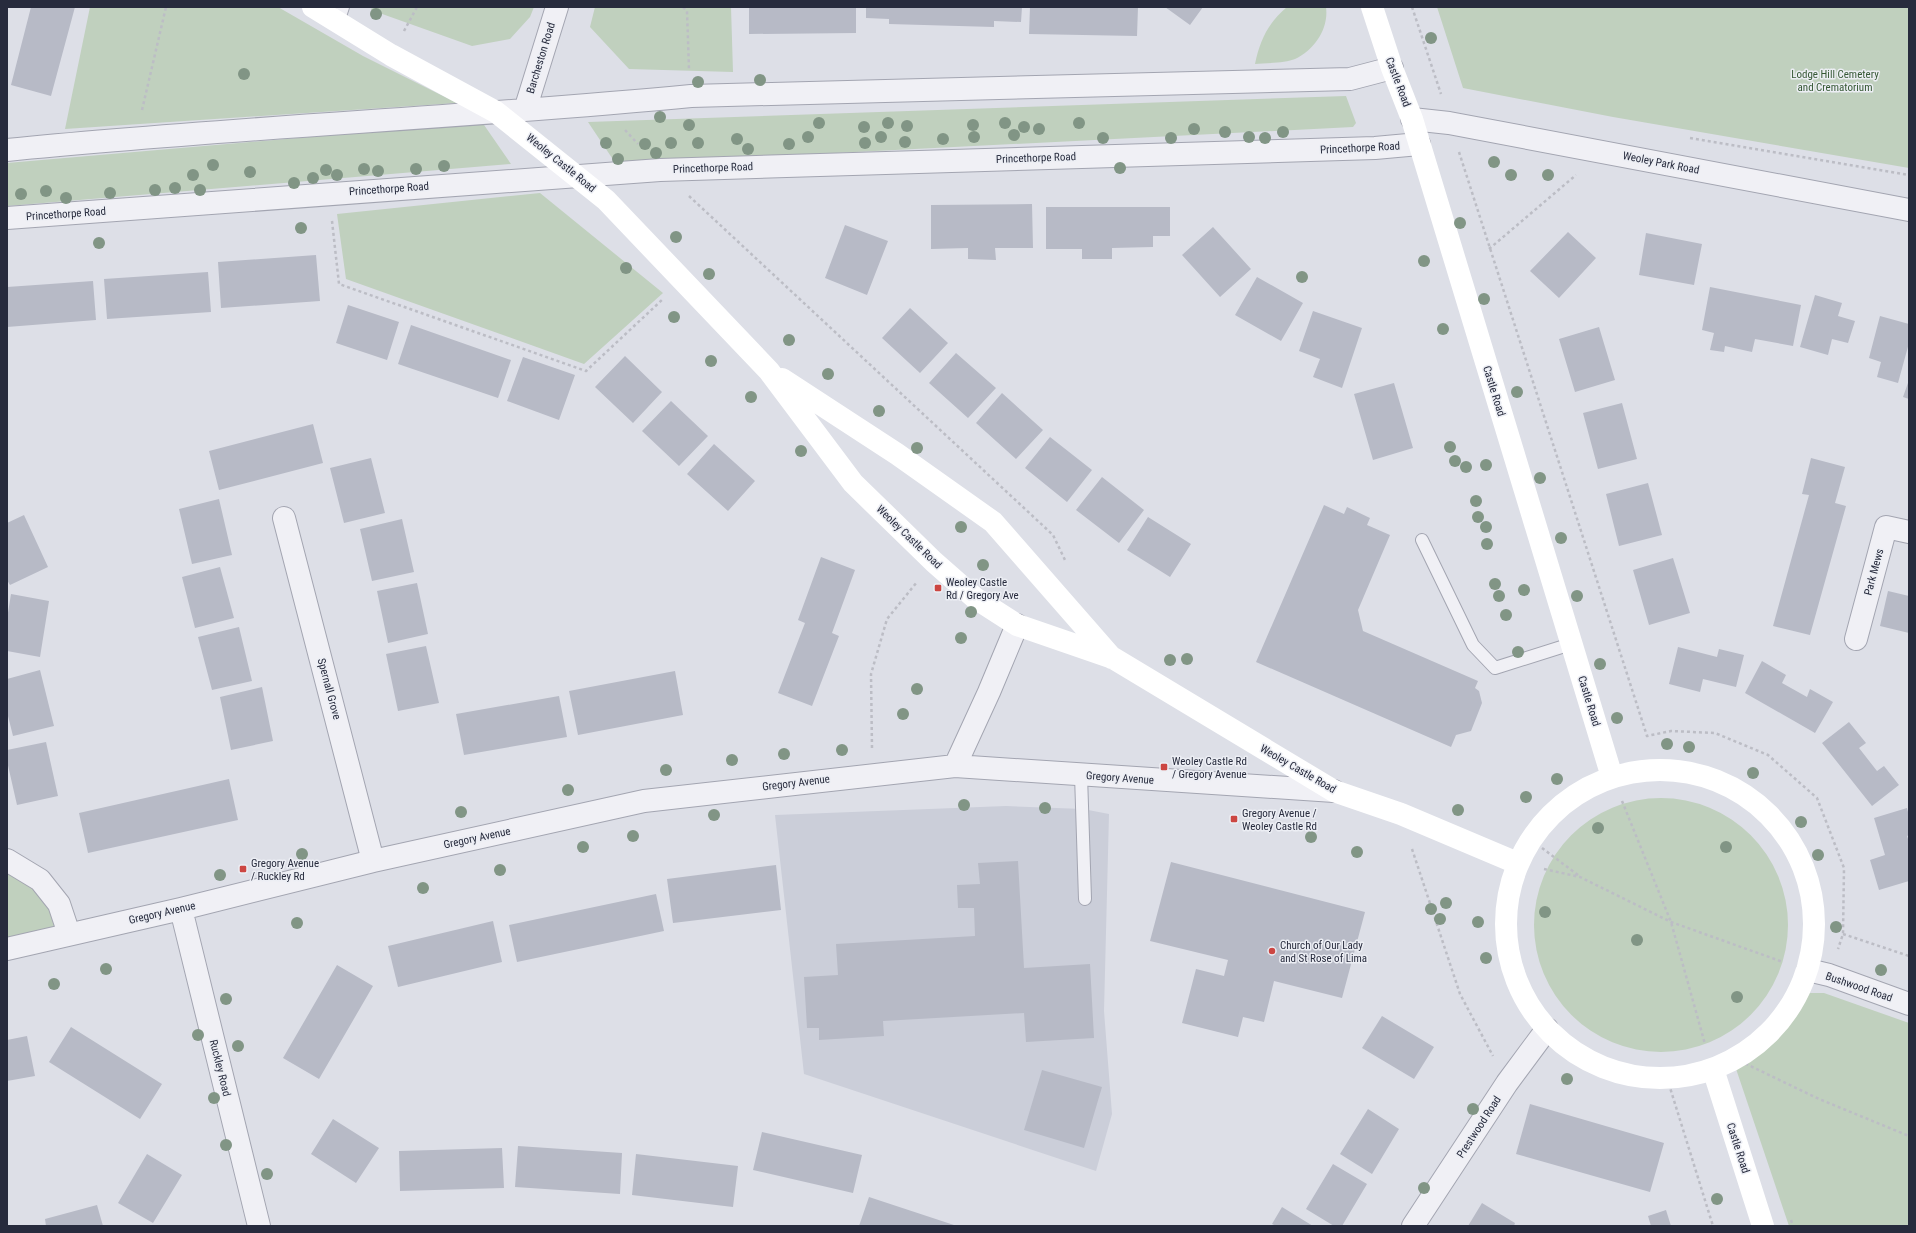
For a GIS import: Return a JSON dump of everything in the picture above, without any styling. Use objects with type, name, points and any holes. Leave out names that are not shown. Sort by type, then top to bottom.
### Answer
[{"type":"street","name":"Weoley Castle Road","points":[[312,7],[340,15],[391,55],[496,112],[577,175],[606,200],[684,280],[769,371],[853,483],[934,562],[975,598],[1017,625],[1112,658],[1334,791],[1401,814],[1518,863]]},
{"type":"street","name":"Barcheston Road","points":[[526,110],[557,7]]},
{"type":"street","name":"Castle Road","points":[[1372,7],[1392,68],[1412,119],[1612,777]]},
{"type":"street","points":[[7,150],[135,137],[526,110],[691,96],[1350,79],[1392,68]]},
{"type":"street","name":"Weoley Park Road","points":[[1412,119],[1449,122],[1909,210]]},
{"type":"street","name":"Princethorpe Road","points":[[7,218],[660,170],[1367,148],[1419,144]]},
{"type":"street","name":"Weoley Castle Road","points":[[769,371],[897,454],[993,522],[1112,658]]},
{"type":"street","name":"Spernall Grove","points":[[284,518],[374,861]]},
{"type":"street","name":"Park Mews","points":[[1856,639],[1886,527],[1909,532]]},
{"type":"street","points":[[955,766],[989,692],[1017,625]]},
{"type":"street","name":"Gregory Avenue","points":[[7,949],[181,909],[374,861],[644,801],[872,774],[955,766],[1334,791]]},
{"type":"street","points":[[1642,770],[1673,770],[1703,775],[1732,787],[1757,804],[1780,825],[1796,851],[1810,887],[1814,910],[1814,940],[1808,970],[1792,1005],[1767,1036],[1736,1059],[1712,1069],[1667,1078],[1634,1076],[1602,1067],[1572,1051],[1547,1029],[1526,1001],[1512,968],[1506,940],[1508,897],[1518,863],[1530,840],[1551,814],[1577,793],[1612,777],[1642,770]]},
{"type":"street","points":[[7,860],[40,880],[59,904],[69,934]]},
{"type":"street","name":"Ruckley Road","points":[[181,909],[259,1226]]},
{"type":"street","name":"Bushwood Road","points":[[1808,970],[1909,1004]]},
{"type":"street","name":"Prestwood Road","points":[[1413,1226],[1507,1083],[1547,1029]]},
{"type":"street","name":"Castle Road","points":[[1712,1069],[1763,1226]]},
{"type":"lane","points":[[1422,540],[1473,645],[1495,668],[1571,644]]},
{"type":"lane","points":[[1081,775],[1085,899]]},
{"type":"path","points":[[135,137],[166,7]]},
{"type":"path","points":[[684,7],[687,11],[691,96]]},
{"type":"path","points":[[1412,7],[1488,249],[1647,736],[1671,731],[1715,733],[1768,755],[1817,798],[1844,868],[1843,934],[1828,976]]},
{"type":"path","points":[[602,104],[660,170],[1053,536],[1066,563]]},
{"type":"path","points":[[1488,249],[1602,152]]},
{"type":"path","points":[[332,219],[339,284],[586,371],[684,280]]},
{"type":"path","points":[[872,774],[871,674],[873,667],[888,619],[934,562]]},
{"type":"path","points":[[1612,777],[1671,922],[1712,1069]]},
{"type":"path","points":[[1401,814],[1460,994],[1507,1083]]},
{"type":"path","points":[[1530,840],[1580,877],[1671,922],[1808,970]]},
{"type":"path","points":[[1518,863],[1580,877]]},
{"type":"path","points":[[1843,934],[1909,956]]},
{"type":"path","points":[[1736,1059],[1820,1099],[1909,1136]]},
{"type":"path","points":[[1667,1078],[1714,1226]]},
{"type":"shaded area","points":[[1006,806],[1083,809],[1109,814],[1104,1011],[1112,1114],[1096,1171],[804,1074],[775,815]]},
{"type":"green space","points":[[90,7],[278,7],[363,56],[457,103],[65,129]]},
{"type":"green space","points":[[372,7],[534,7],[530,17],[510,39],[472,46],[371,10]]},
{"type":"green space","points":[[595,7],[731,7],[733,72],[629,69],[590,27]]},
{"type":"green space","points":[[1287,7],[1326,7],[1323,31],[1308,50],[1295,59],[1281,62],[1255,64],[1259,47],[1266,32],[1280,13]]},
{"type":"green space","name":"Lodge Hill Cemetery and Crematorium","points":[[1437,7],[1909,7],[1909,168],[1613,117],[1463,88]]},
{"type":"green space","points":[[1346,96],[1356,123],[1353,127],[616,164],[588,122]]},
{"type":"green space","points":[[482,122],[511,164],[7,206],[7,163]]},
{"type":"green space","points":[[540,193],[663,293],[584,364],[346,279],[337,214]]},
{"type":"green space","points":[[1661,798],[1686,801],[1709,808],[1721,813],[1751,835],[1773,865],[1778,877],[1785,900],[1788,925],[1785,950],[1778,973],[1773,985],[1751,1015],[1721,1037],[1709,1042],[1686,1049],[1661,1052],[1636,1049],[1613,1042],[1601,1037],[1571,1015],[1549,985],[1544,973],[1537,950],[1534,925],[1537,900],[1544,877],[1549,865],[1571,835],[1601,813],[1613,808],[1636,801]]},
{"type":"green space","points":[[7,868],[35,883],[51,905],[58,927],[7,941]]},
{"type":"green space","points":[[1805,993],[1824,993],[1909,1023],[1909,1226],[1789,1226],[1731,1054],[1752,1042]]},
{"type":"building","points":[[31,7],[75,7],[51,96],[11,85]]},
{"type":"building","points":[[749,7],[856,7],[856,33],[749,34]]},
{"type":"building","points":[[866,7],[1022,7],[1021,22],[994,21],[994,27],[889,24],[889,19],[866,18]]},
{"type":"building","points":[[1030,7],[1138,7],[1137,36],[1029,34]]},
{"type":"building","points":[[1165,7],[1203,7],[1190,25]]},
{"type":"building","points":[[1032,204],[1033,248],[995,248],[996,260],[968,259],[968,248],[931,249],[931,205]]},
{"type":"building","points":[[1046,207],[1170,207],[1170,236],[1153,236],[1153,247],[1112,248],[1112,259],[1082,259],[1082,249],[1046,249]]},
{"type":"building","points":[[845,225],[888,241],[867,295],[825,278]]},
{"type":"building","points":[[1213,227],[1251,269],[1220,297],[1182,255]]},
{"type":"building","points":[[1568,232],[1596,258],[1559,298],[1530,271]]},
{"type":"building","points":[[1646,233],[1702,244],[1694,285],[1639,275]]},
{"type":"building","points":[[316,255],[320,301],[221,308],[218,262]]},
{"type":"building","points":[[208,272],[211,312],[107,319],[104,279]]},
{"type":"building","points":[[1257,277],[1303,303],[1281,341],[1235,315]]},
{"type":"building","points":[[93,281],[96,320],[7,327],[7,287]]},
{"type":"building","points":[[1710,287],[1801,305],[1793,346],[1755,339],[1752,352],[1725,346],[1724,352],[1710,350],[1714,333],[1702,330]]},
{"type":"building","points":[[1815,295],[1842,303],[1838,316],[1855,321],[1848,343],[1832,339],[1828,355],[1800,347]]},
{"type":"building","points":[[348,305],[399,322],[387,360],[336,343]]},
{"type":"building","points":[[910,308],[948,343],[920,373],[882,338]]},
{"type":"building","points":[[1313,311],[1362,328],[1342,388],[1313,377],[1320,359],[1299,351]]},
{"type":"building","points":[[1880,316],[1909,324],[1909,343],[1898,383],[1877,377],[1881,362],[1869,358]]},
{"type":"building","points":[[411,325],[511,360],[498,398],[398,364]]},
{"type":"building","points":[[1599,327],[1615,380],[1575,392],[1559,339]]},
{"type":"building","points":[[956,353],[996,388],[968,418],[929,383]]},
{"type":"building","points":[[625,356],[662,392],[633,423],[595,387]]},
{"type":"building","points":[[523,357],[575,375],[559,420],[507,401]]},
{"type":"building","points":[[1909,380],[1909,399],[1903,397]]},
{"type":"building","points":[[1394,383],[1413,448],[1373,460],[1354,394]]},
{"type":"building","points":[[1002,393],[1043,430],[1016,459],[976,423]]},
{"type":"building","points":[[671,401],[708,436],[679,466],[642,431]]},
{"type":"building","points":[[1622,403],[1637,459],[1598,469],[1583,413]]},
{"type":"building","points":[[313,424],[323,463],[219,490],[209,451]]},
{"type":"building","points":[[1050,437],[1092,470],[1067,502],[1025,468]]},
{"type":"building","points":[[714,444],[755,481],[728,511],[687,474]]},
{"type":"building","points":[[371,458],[385,513],[344,523],[330,468]]},
{"type":"building","points":[[1811,458],[1845,467],[1835,503],[1846,506],[1810,635],[1773,626],[1809,495],[1802,494]]},
{"type":"building","points":[[1102,477],[1144,510],[1119,543],[1076,510]]},
{"type":"building","points":[[1648,483],[1662,535],[1619,546],[1606,494]]},
{"type":"building","points":[[219,499],[232,555],[192,564],[179,509]]},
{"type":"building","points":[[1324,505],[1344,514],[1347,507],[1370,518],[1367,525],[1390,535],[1358,610],[1363,631],[1478,681],[1475,688],[1479,691],[1482,703],[1471,731],[1456,735],[1451,747],[1256,662]]},
{"type":"building","points":[[24,515],[48,567],[10,585],[7,580],[7,523]]},
{"type":"building","points":[[1148,517],[1191,544],[1170,577],[1127,550]]},
{"type":"building","points":[[402,519],[414,572],[372,581],[360,529]]},
{"type":"building","points":[[821,557],[855,570],[832,633],[839,636],[812,706],[778,693],[805,623],[798,620]]},
{"type":"building","points":[[1673,558],[1690,613],[1649,625],[1633,570]]},
{"type":"building","points":[[220,567],[234,618],[195,628],[182,577]]},
{"type":"building","points":[[417,583],[428,634],[388,643],[377,591]]},
{"type":"building","points":[[1888,591],[1909,596],[1909,633],[1880,626]]},
{"type":"building","points":[[11,594],[49,601],[40,657],[7,651],[7,619]]},
{"type":"building","points":[[239,627],[252,681],[212,690],[198,637]]},
{"type":"building","points":[[426,646],[439,703],[398,711],[386,654]]},
{"type":"building","points":[[1678,647],[1717,657],[1719,649],[1744,655],[1736,687],[1703,679],[1700,692],[1669,684]]},
{"type":"building","points":[[1762,661],[1786,675],[1782,683],[1807,697],[1810,689],[1833,702],[1815,733],[1745,693]]},
{"type":"building","points":[[40,670],[54,726],[13,736],[7,712],[7,679]]},
{"type":"building","points":[[675,671],[683,715],[578,735],[569,691]]},
{"type":"building","points":[[262,687],[273,741],[231,750],[220,697]]},
{"type":"building","points":[[559,696],[567,737],[464,755],[456,714]]},
{"type":"building","points":[[1849,722],[1866,743],[1859,748],[1877,771],[1884,766],[1899,785],[1872,806],[1822,743]]},
{"type":"building","points":[[46,742],[58,796],[17,805],[7,761],[7,750]]},
{"type":"building","points":[[229,779],[238,820],[88,853],[79,813]]},
{"type":"building","points":[[1907,808],[1909,816],[1909,835],[1907,836],[1909,842],[1909,881],[1879,890],[1870,860],[1885,855],[1874,818]]},
{"type":"building","points":[[1018,861],[1024,968],[1090,964],[1094,1038],[1026,1042],[1024,1013],[883,1021],[884,1036],[819,1040],[819,1028],[807,1028],[804,977],[838,975],[836,944],[975,936],[974,908],[958,908],[957,885],[980,884],[978,863]]},
{"type":"building","name":"Church of Our Lady and St Rose of Lima","points":[[1171,862],[1365,912],[1342,998],[1274,981],[1264,1022],[1243,1017],[1238,1037],[1182,1023],[1196,969],[1224,976],[1228,960],[1150,941]]},
{"type":"building","points":[[776,865],[781,910],[673,923],[667,879]]},
{"type":"building","points":[[656,894],[664,931],[517,962],[509,925]]},
{"type":"building","points":[[493,921],[502,962],[398,987],[388,946]]},
{"type":"building","points":[[337,965],[373,986],[319,1079],[283,1058]]},
{"type":"building","points":[[1382,1016],[1434,1047],[1414,1079],[1362,1048]]},
{"type":"building","points":[[71,1027],[162,1084],[140,1119],[49,1062]]},
{"type":"building","points":[[27,1036],[35,1076],[7,1081],[7,1040]]},
{"type":"building","points":[[1042,1070],[1102,1087],[1084,1148],[1024,1130]]},
{"type":"building","points":[[1530,1104],[1664,1143],[1650,1192],[1516,1154]]},
{"type":"building","points":[[1368,1109],[1399,1129],[1372,1174],[1340,1154]]},
{"type":"building","points":[[333,1119],[379,1148],[356,1183],[311,1154]]},
{"type":"building","points":[[762,1132],[862,1155],[853,1193],[753,1170]]},
{"type":"building","points":[[518,1146],[622,1153],[620,1194],[515,1187]]},
{"type":"building","points":[[502,1148],[504,1188],[400,1191],[399,1151]]},
{"type":"building","points":[[147,1154],[182,1175],[153,1223],[118,1203]]},
{"type":"building","points":[[636,1154],[738,1166],[733,1207],[632,1195]]},
{"type":"building","points":[[1333,1164],[1367,1184],[1342,1226],[1334,1226],[1306,1209]]},
{"type":"building","points":[[869,1197],[957,1226],[859,1226]]},
{"type":"building","points":[[1482,1203],[1515,1223],[1514,1226],[1468,1226]]},
{"type":"building","points":[[97,1205],[103,1226],[46,1226],[45,1219]]},
{"type":"building","points":[[1282,1207],[1313,1226],[1276,1226],[1272,1224]]},
{"type":"building","points":[[1666,1210],[1671,1226],[1651,1226],[1648,1216]]},
{"type":"place","name":"Weoley Castle Rd / Gregory Ave","points":[[938,588]]},
{"type":"place","name":"Weoley Castle Rd / Gregory Avenue","points":[[1164,767]]},
{"type":"place","name":"Gregory Avenue / Weoley Castle Rd","points":[[1234,819]]},
{"type":"place","name":"Gregory Avenue / Ruckley Rd","points":[[243,869]]},
{"type":"place","name":"Church of Our Lady and St Rose of Lima","points":[[1272,951]]}]
